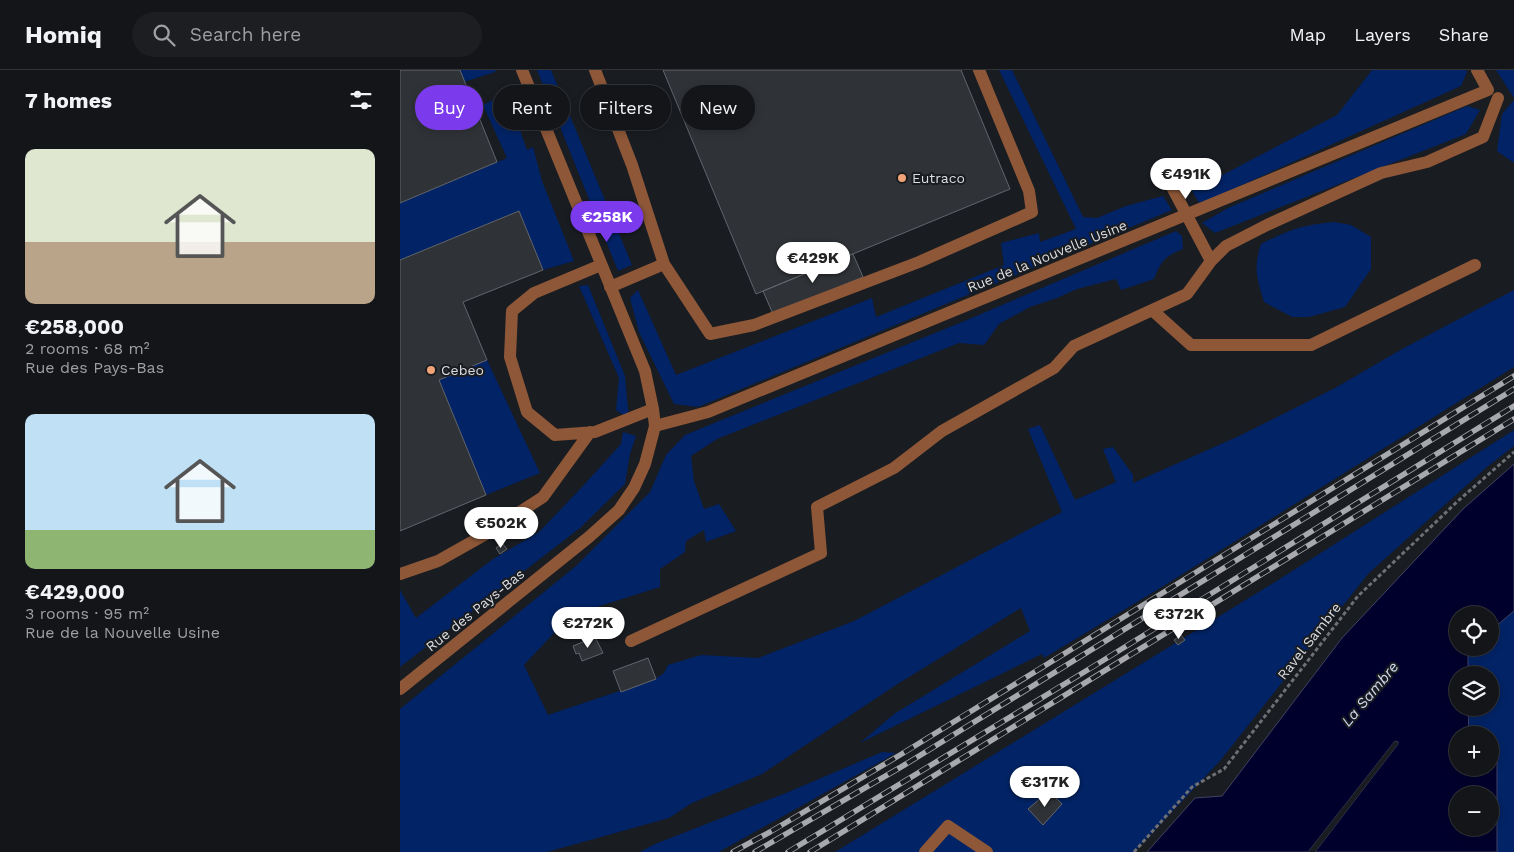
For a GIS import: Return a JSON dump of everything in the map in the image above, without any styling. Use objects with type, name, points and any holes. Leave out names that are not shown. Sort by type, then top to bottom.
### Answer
[{"type":"street","name":"Rue des Pays-Bas","points":[[400,690],[589,537],[619,510],[634,488],[645,464],[655,426],[645,371],[522,70]]},
{"type":"street","points":[[595,70],[632,164],[664,264],[710,334],[763,322],[919,262],[1032,212],[1029,191],[979,70]]},
{"type":"street","points":[[631,640],[822,554],[817,507],[894,468],[942,431],[1054,368],[1074,346],[1187,294],[1211,262],[1226,246],[1267,225],[1381,173],[1427,162],[1482,137],[1493,94],[1477,70]]},
{"type":"street","name":"Rue de la Nouvelle Usine","points":[[655,426],[708,412],[1186,215],[1493,94]]},
{"type":"street","points":[[1173,189],[1211,262]]},
{"type":"street","points":[[610,287],[664,264]]},
{"type":"street","points":[[601,265],[534,292],[512,310],[510,357],[527,412],[555,435],[595,432],[653,409]]},
{"type":"street","points":[[1152,310],[1191,345],[1310,345],[1475,265]]},
{"type":"street","points":[[400,574],[438,561],[486,534],[543,497],[590,432]]},
{"type":"street","points":[[925,852],[948,826],[987,852]]},
{"type":"path","name":"Ravel Sambre","points":[[1134,852],[1192,787],[1224,769],[1358,596],[1459,500],[1514,452]]},
{"type":"shaded area","points":[[460,70],[496,70],[495,72],[464,82]]},
{"type":"shaded area","points":[[537,70],[551,70],[557,85],[543,85]]},
{"type":"shaded area","points":[[999,70],[1012,70],[1083,217],[1097,218],[1126,206],[1163,196],[1172,210],[698,407],[674,404],[639,332],[630,298],[638,290],[676,375],[872,298],[876,317],[1004,265],[1001,243],[1039,233],[1040,242],[1076,229]]},
{"type":"shaded area","points":[[1372,70],[1466,70],[1467,72],[1461,86],[1200,204],[1192,191],[1337,115]]},
{"type":"shaded area","points":[[1496,70],[1514,70],[1514,98]]},
{"type":"shaded area","points":[[493,100],[493,127],[483,105]]},
{"type":"shaded area","points":[[1514,100],[1514,163],[1497,151],[1502,114]]},
{"type":"shaded area","points":[[1467,106],[1480,110],[1466,134],[1215,233],[1202,223],[1228,208]]},
{"type":"shaded area","points":[[570,116],[632,265],[618,271],[561,130],[570,130]]},
{"type":"shaded area","points":[[494,130],[520,130],[527,150],[533,147],[542,181],[574,261],[543,270],[519,211],[400,260],[400,203],[507,158]]},
{"type":"shaded area","points":[[1334,222],[1351,225],[1371,237],[1371,269],[1345,307],[1309,317],[1292,317],[1264,302],[1257,273],[1257,260],[1261,244],[1296,229]]},
{"type":"shaded area","points":[[1176,231],[1182,236],[1183,249],[1164,260],[1154,279],[1121,290],[1116,279],[1077,289],[1030,307],[999,324],[984,345],[959,343],[717,439],[691,456],[694,481],[704,509],[719,504],[736,531],[706,542],[704,530],[686,541],[685,552],[660,569],[660,587],[587,610],[554,633],[524,665],[548,715],[655,679],[664,673],[668,665],[701,655],[758,658],[854,621],[1062,512],[1028,429],[1040,425],[1075,500],[1116,482],[1103,449],[1113,447],[1133,475],[1133,483],[1239,436],[1335,388],[1402,349],[1514,290],[1514,367],[1157,590],[1044,658],[1042,654],[860,743],[894,714],[1030,631],[1021,608],[896,685],[762,774],[692,803],[669,818],[547,852],[400,852],[400,709],[576,566],[650,492],[666,455],[685,435],[962,322]]},
{"type":"shaded area","points":[[588,285],[625,376],[629,419],[616,410],[619,378],[579,286]]},
{"type":"shaded area","points":[[487,360],[540,473],[486,495],[439,380]]},
{"type":"shaded area","points":[[1514,430],[1514,446],[1487,467],[1368,574],[1220,761],[1134,852],[835,852],[1275,582]]},
{"type":"shaded area","points":[[623,432],[636,436],[630,454],[625,484],[580,528],[400,667],[400,590],[416,618],[493,559],[539,532],[621,444]]},
{"type":"shaded area","points":[[1514,611],[1514,852],[1497,852],[1497,836],[1499,836],[1499,786],[1497,786],[1497,776],[1499,776],[1499,726],[1469,726],[1468,716],[1499,716],[1499,666],[1468,666],[1468,656],[1499,656],[1499,624]]},
{"type":"shaded area","points":[[882,752],[896,753],[719,852],[640,852],[655,844],[786,793]]},
{"type":"water","name":"La Sambre","points":[[1514,464],[1514,611],[1499,624],[1499,606],[1449,606],[1449,656],[1468,656],[1468,666],[1449,666],[1449,716],[1468,716],[1469,726],[1449,726],[1449,776],[1497,776],[1497,786],[1449,786],[1449,836],[1497,836],[1497,852],[1315,852],[1398,744],[1395,741],[1308,852],[1147,852],[1195,798],[1222,796],[1342,638],[1463,509]]},
{"type":"pier","points":[[1395,741],[1398,744],[1315,852],[1313,852],[1396,743],[1311,852],[1308,852]]},
{"type":"building","points":[[400,70],[460,70],[466,85],[415,85],[415,130],[483,130],[483,127],[497,162],[400,203]]},
{"type":"building","points":[[663,70],[961,70],[1010,189],[756,294],[688,130],[755,130],[755,85],[681,85],[681,113],[671,85],[669,85]]},
{"type":"building","name":"Cebeo","points":[[519,211],[543,270],[463,302],[487,360],[439,380],[486,495],[400,531],[400,260]]},
{"type":"building","points":[[853,254],[863,277],[773,314],[763,291]]},
{"type":"building","points":[[502,543],[507,549],[500,554],[496,548]]},
{"type":"building","points":[[1181,635],[1185,640],[1178,645],[1174,640]]},
{"type":"building","points":[[595,637],[603,653],[582,661],[579,653],[576,654],[573,646]]},
{"type":"building","points":[[648,658],[656,679],[621,692],[613,671]]},
{"type":"building","points":[[1049,791],[1062,804],[1043,825],[1028,809]]},
{"type":"railway","points":[[733,852],[900,755],[1514,376]]},
{"type":"railway","points":[[755,852],[906,764],[1514,389]]},
{"type":"railway","points":[[788,852],[1099,663],[1514,406]]},
{"type":"railway","points":[[810,852],[1514,419]]},
{"type":"place","name":"Eutraco","points":[[902,178]]},
{"type":"place","name":"Cebeo","points":[[431,370]]}]
